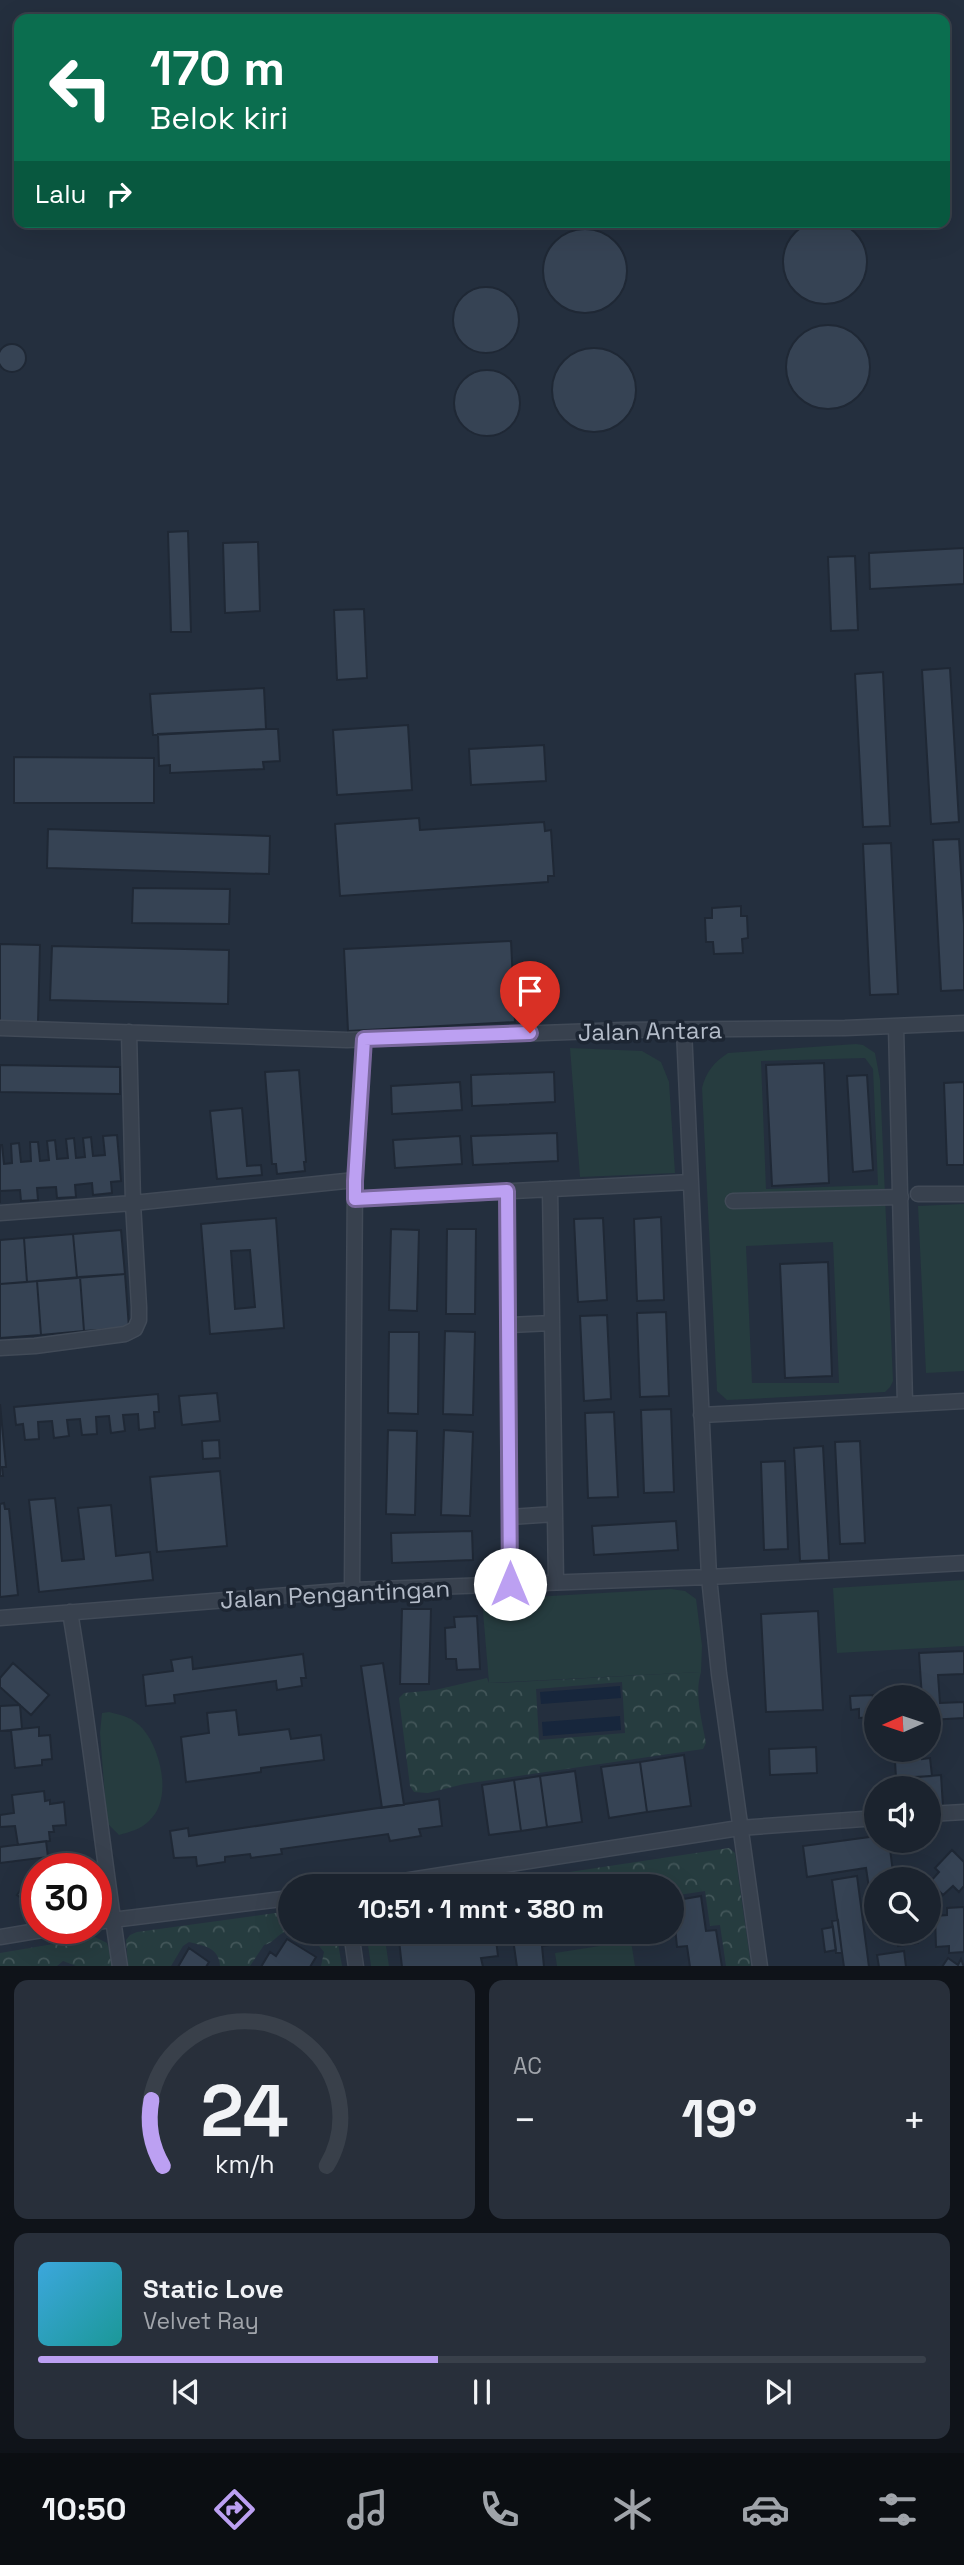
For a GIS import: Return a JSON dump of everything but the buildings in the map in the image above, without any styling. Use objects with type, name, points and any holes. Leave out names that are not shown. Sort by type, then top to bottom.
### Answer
[{"type":"street","name":"Jalan Antara","points":[[0,1028],[364,1039],[964,1023]]},
{"type":"street","points":[[896,1026],[905,1404]]},
{"type":"street","points":[[684,1030],[709,1577],[739,1828],[760,1966]]},
{"type":"street","points":[[0,1348],[125,1334],[135,1329],[139,1320],[132,1203],[130,1032]]},
{"type":"street","points":[[352,1590],[355,1181],[364,1039]]},
{"type":"street","points":[[0,1213],[355,1181]]},
{"type":"street","points":[[355,1199],[691,1182]]},
{"type":"street","points":[[550,1189],[556,1582]]},
{"type":"street","points":[[507,1191],[510,1584]]},
{"type":"street","points":[[918,1194],[964,1194]]},
{"type":"street","points":[[733,1201],[901,1197]]},
{"type":"street","points":[[509,1325],[552,1323]]},
{"type":"street","points":[[701,1415],[964,1401]]},
{"type":"street","points":[[510,1517],[555,1514]]},
{"type":"street","name":"Jalan Pengantingan","points":[[0,1618],[352,1590],[709,1577],[964,1563]]},
{"type":"street","points":[[70,1612],[86,1708],[120,1966]]},
{"type":"street","points":[[941,1813],[964,1812]]},
{"type":"street","points":[[448,1874],[739,1828],[864,1819]]},
{"type":"street","points":[[113,1920],[278,1899]]},
{"type":"street","points":[[0,1937],[21,1934]]},
{"type":"street","points":[[353,1944],[356,1966]]},
{"type":"green space","points":[[856,1044],[875,1053],[880,1080],[893,1381],[885,1392],[727,1400],[717,1391],[702,1088],[711,1068],[728,1053]],"holes":[[[865,1058],[873,1069],[878,1185],[766,1189],[761,1061]],[[833,1242],[839,1383],[752,1383],[746,1246]]]},
{"type":"green space","points":[[570,1048],[642,1051],[661,1062],[669,1082],[675,1173],[580,1177]]},
{"type":"green space","points":[[964,1204],[964,1371],[926,1373],[918,1206]]},
{"type":"green space","points":[[964,1580],[964,1646],[837,1653],[833,1588]]},
{"type":"green space","points":[[671,1589],[685,1591],[696,1599],[702,1646],[701,1672],[489,1683],[482,1600]]},
{"type":"green space","points":[[701,1672],[698,1698],[706,1743],[703,1749],[464,1784],[428,1793],[414,1792],[410,1786],[399,1698],[404,1693],[435,1690],[487,1678],[489,1683]],"holes":[[[622,1682],[625,1733],[539,1740],[536,1689]]]},
{"type":"green space","points":[[109,1712],[132,1720],[143,1729],[155,1749],[162,1775],[161,1801],[156,1812],[142,1826],[119,1835],[107,1823],[100,1733],[102,1713]]},
{"type":"green space","points":[[729,1848],[735,1853],[751,1966],[726,1966],[720,1925],[710,1926],[705,1891],[684,1894],[684,1874],[556,1874]]},
{"type":"green space","points":[[278,1913],[278,1936],[264,1945],[250,1966],[220,1966],[214,1952],[189,1942],[183,1946],[171,1966],[128,1966],[126,1940],[137,1932]]},
{"type":"green space","points":[[53,1944],[107,1944],[114,1966],[76,1966],[63,1961],[57,1966],[0,1966],[0,1953]]},
{"type":"green space","points":[[315,1944],[338,1944],[342,1966],[321,1966],[324,1952]]},
{"type":"green space","points":[[368,1944],[386,1944],[389,1966],[371,1966]]},
{"type":"green space","points":[[612,1944],[631,1944],[635,1966],[557,1966],[555,1953]]},
{"type":"water","points":[[620,1686],[621,1698],[541,1704],[540,1692]]},
{"type":"water","points":[[620,1716],[621,1730],[543,1736],[542,1722]]},
{"type":"route","points":[[510,1584],[507,1191],[355,1199],[355,1181],[364,1039],[530,1033]]}]
